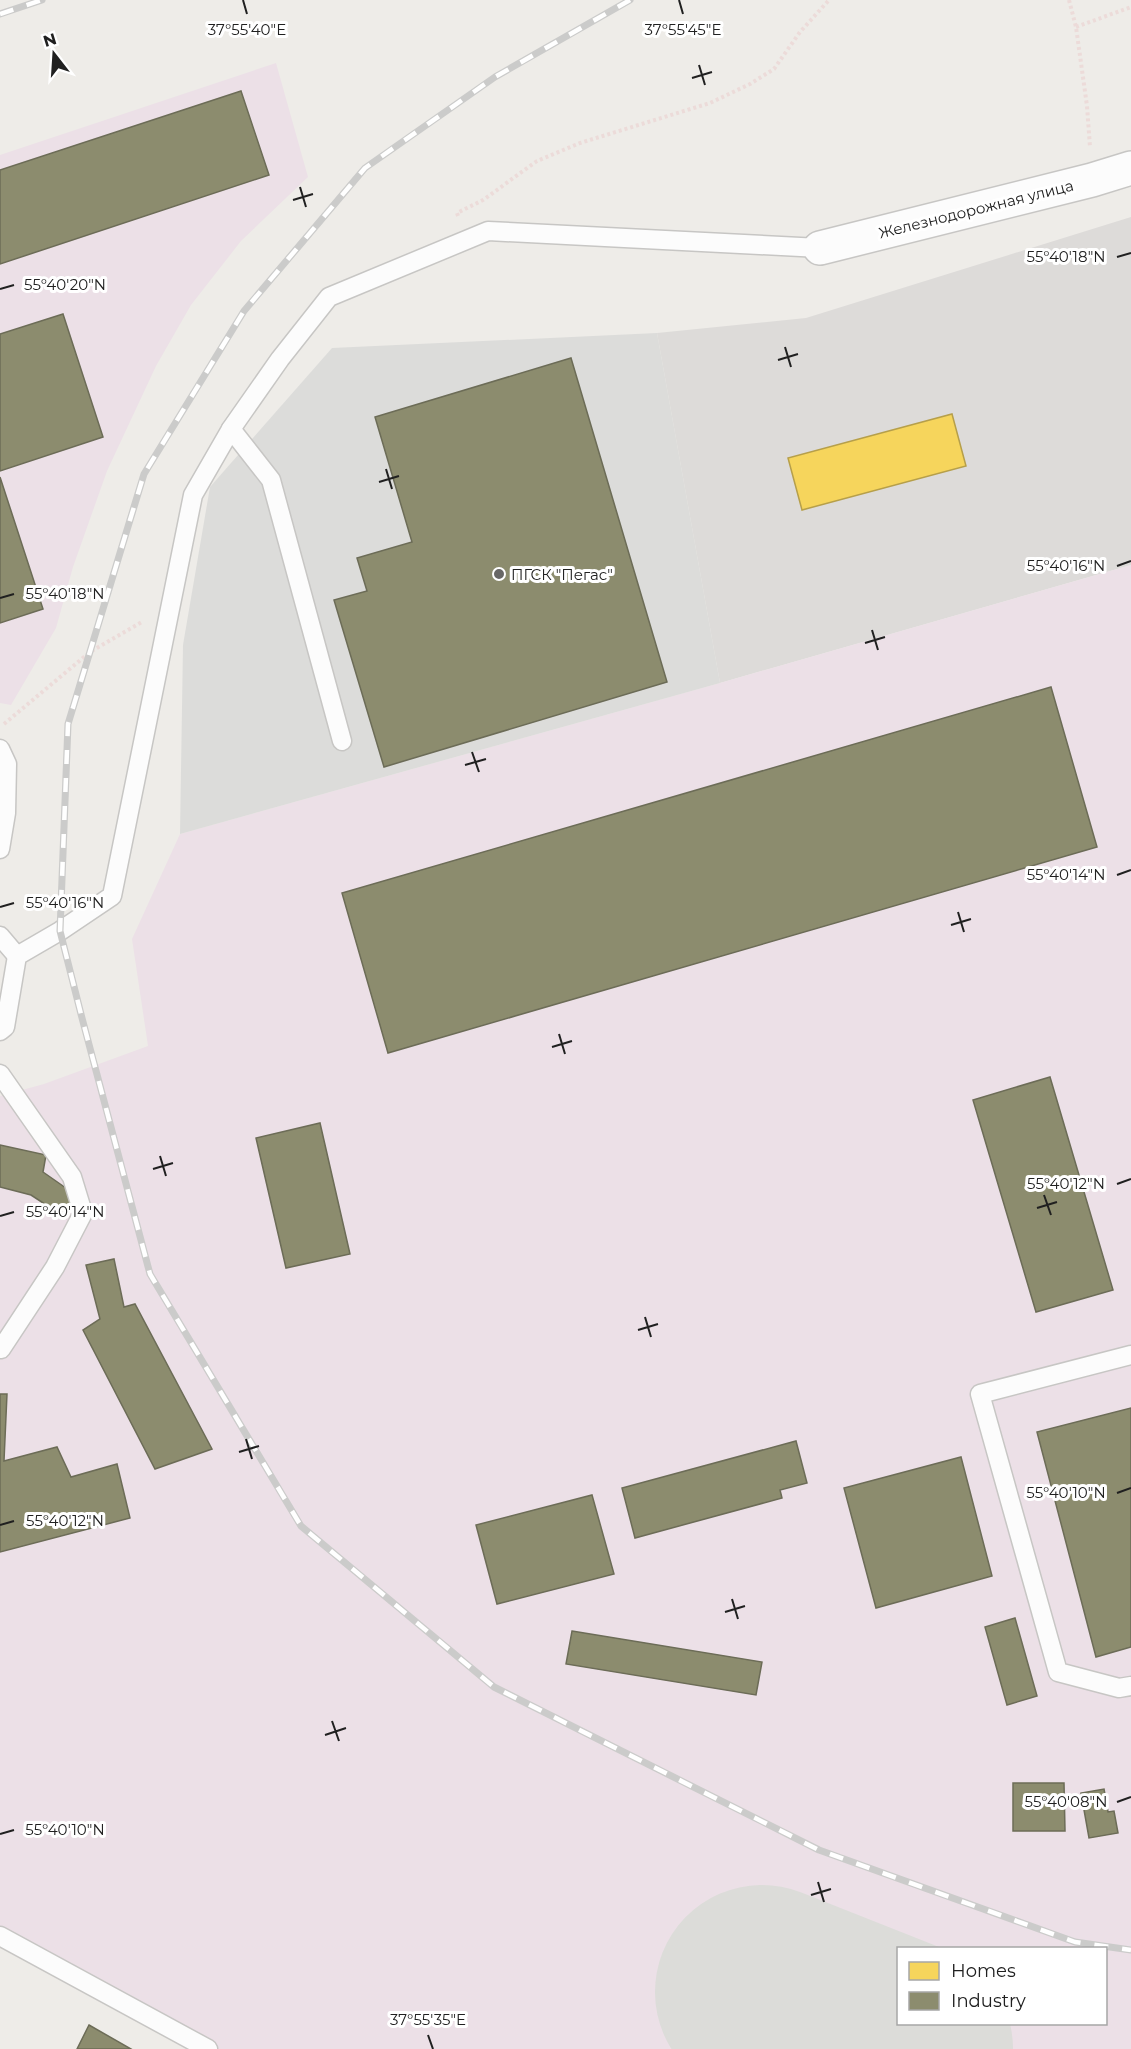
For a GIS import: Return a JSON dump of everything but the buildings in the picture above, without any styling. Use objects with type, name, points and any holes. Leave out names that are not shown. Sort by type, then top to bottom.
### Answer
[{"type":"street","name":"Железнодорожная улица","points":[[820,248],[1092,180],[1131,168]]},
{"type":"lane","points":[[9,956],[60,931],[112,897],[193,495],[231,429],[280,358],[329,297],[488,231],[820,248]]},
{"type":"lane","points":[[231,429],[272,480],[342,741]]},
{"type":"lane","points":[[0,749],[8,764],[6,813],[0,849]]},
{"type":"lane","points":[[0,936],[9,956],[5,1027],[0,1031]]},
{"type":"lane","points":[[0,1074],[72,1177],[83,1213],[55,1267],[1,1349]]},
{"type":"lane","points":[[1131,1355],[980,1394],[1058,1672],[1119,1688],[1131,1686]]},
{"type":"lane","points":[[0,1936],[208,2049]]},
{"type":"path","points":[[467,239],[457,213],[483,200],[537,161],[580,143],[710,103],[750,84],[774,69],[800,32],[829,0]]},
{"type":"path","points":[[1070,0],[1087,106],[1092,180]]},
{"type":"path","points":[[1076,27],[1131,7]]},
{"type":"path","points":[[0,728],[90,652],[171,605]]},
{"type":"shaded area","points":[[276,63],[308,177],[241,241],[191,305],[156,366],[107,471],[73,567],[56,628],[11,705],[0,703],[0,155]]},
{"type":"shaded area","points":[[1131,217],[1131,565],[720,683],[657,333],[806,318]]},
{"type":"shaded area","points":[[657,333],[720,683],[180,834],[183,645],[210,487],[332,348]]},
{"type":"shaded area","points":[[1131,565],[1131,2049],[198,2049],[0,1940],[0,1096],[44,1084],[148,1046],[132,939],[180,834]]},
{"type":"runway","points":[[762,1992],[906,2049]]},
{"type":"railway","points":[[0,14],[42,0]]},
{"type":"railway","points":[[630,0],[495,77],[365,168],[244,311],[144,474],[68,724],[60,931],[82,1018],[150,1274],[301,1526],[494,1687],[819,1850],[1075,1942],[1131,1950]]},
{"type":"place","name":"ПГСК \"Пегас\"","points":[[499,574]]}]
